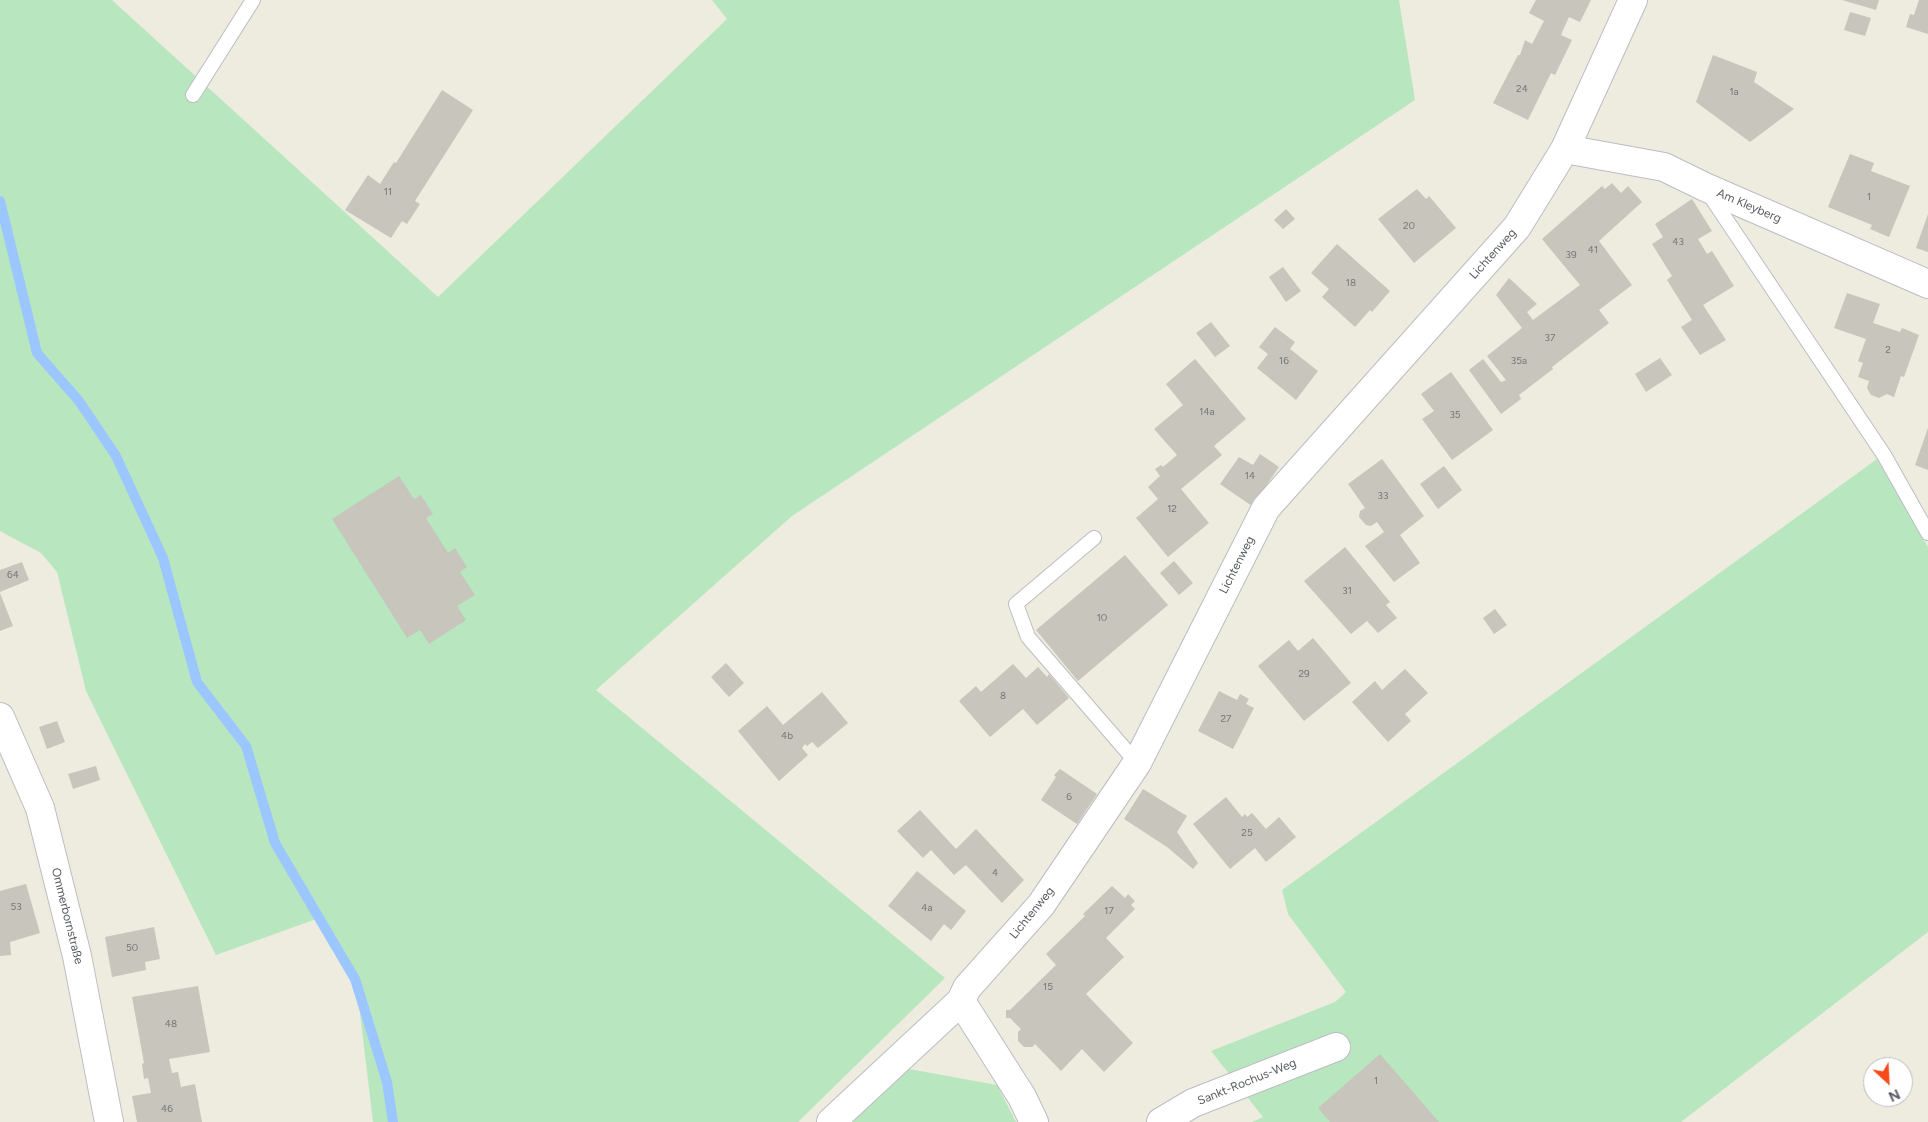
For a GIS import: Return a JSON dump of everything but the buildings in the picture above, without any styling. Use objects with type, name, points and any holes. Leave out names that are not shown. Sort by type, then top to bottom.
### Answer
[{"type":"street","name":"Lichtenweg","points":[[831,1122],[961,1002],[967,988],[1041,905],[1137,763],[1266,508],[1517,227],[1564,149],[1633,0]]},
{"type":"street","name":"Am Kleyberg","points":[[1564,149],[1664,166],[1705,187],[1928,284]]},
{"type":"street","name":"Ommerbornstraße","points":[[0,717],[40,808],[77,956],[109,1122]]},
{"type":"street","points":[[961,1002],[1022,1097],[1034,1122]]},
{"type":"street","name":"Sankt-Rochus-Weg","points":[[1161,1122],[1193,1103],[1336,1046]]},
{"type":"lane","points":[[193,95],[253,0]]},
{"type":"lane","points":[[1705,187],[1884,455],[1928,534]]},
{"type":"lane","points":[[1094,538],[1016,604],[1028,637],[1137,763]]},
{"type":"green space","points":[[0,0],[112,0],[438,297],[727,19],[712,0],[1399,0],[1415,100],[792,516],[596,690],[945,978],[798,1122],[373,1122],[357,988],[322,917],[216,955],[86,691],[57,572],[41,553],[0,531]]},
{"type":"green space","points":[[1877,459],[1928,547],[1928,932],[1681,1122],[1252,1122],[1263,1117],[1211,1051],[1335,1002],[1346,992],[1288,914],[1282,890]]},
{"type":"green space","points":[[909,1069],[997,1085],[1016,1122],[852,1122]]},
{"type":"waterway","points":[[0,201],[37,353],[79,401],[116,456],[163,558],[197,682],[246,746],[275,843],[355,979],[387,1082],[393,1122]]}]
